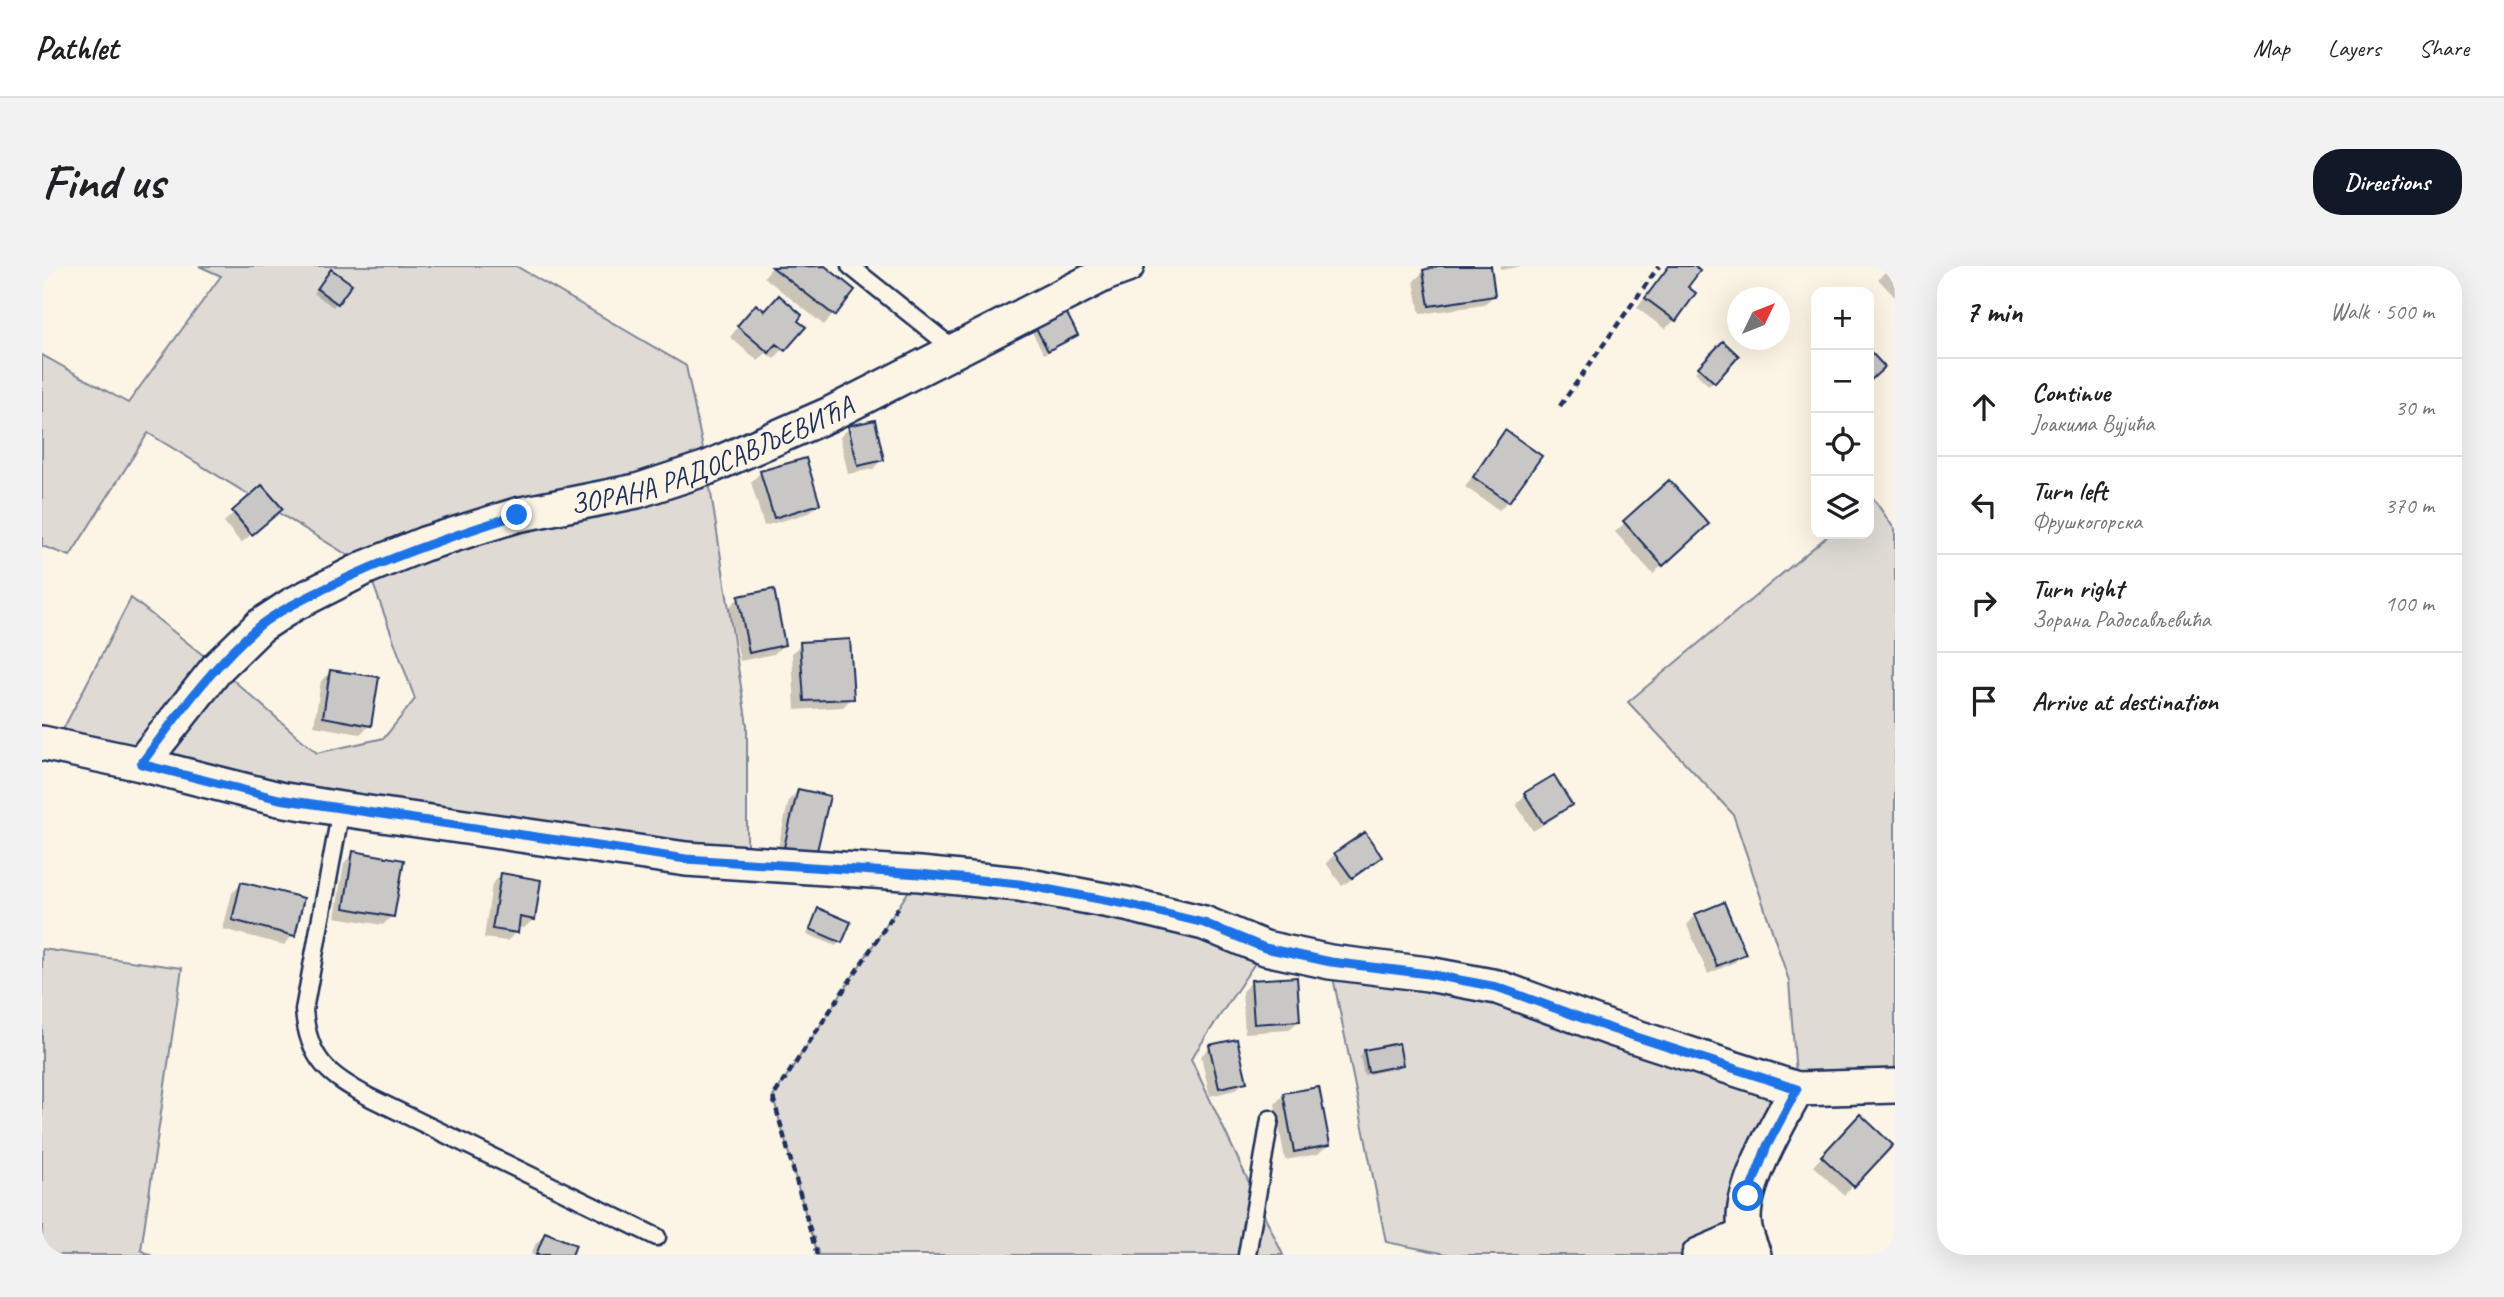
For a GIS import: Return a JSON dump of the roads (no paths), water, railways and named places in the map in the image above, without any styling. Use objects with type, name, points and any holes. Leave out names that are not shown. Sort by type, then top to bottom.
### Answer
[{"type":"street","name":"ЗОРАНА РАДОСАВЉЕВИЋА","points":[[141,764],[218,667],[260,626],[302,600],[367,568],[438,540],[517,515],[637,491],[707,468],[830,414],[1105,274],[1127,266]]},
{"type":"street","points":[[42,743],[141,764],[279,799],[686,859],[920,874],[1019,884],[1126,904],[1204,923],[1278,951],[1331,962],[1428,974],[1497,987],[1612,1029],[1797,1089],[1895,1086]]},
{"type":"street","points":[[1699,1255],[1750,1245],[1744,1218],[1748,1196],[1767,1146],[1797,1089]]},
{"type":"lane","points":[[850,266],[955,350]]},
{"type":"lane","points":[[341,809],[304,1010],[305,1028],[313,1051],[325,1068],[343,1083],[371,1098],[657,1237]]},
{"type":"lane","points":[[1247,1255],[1270,1119]]}]
